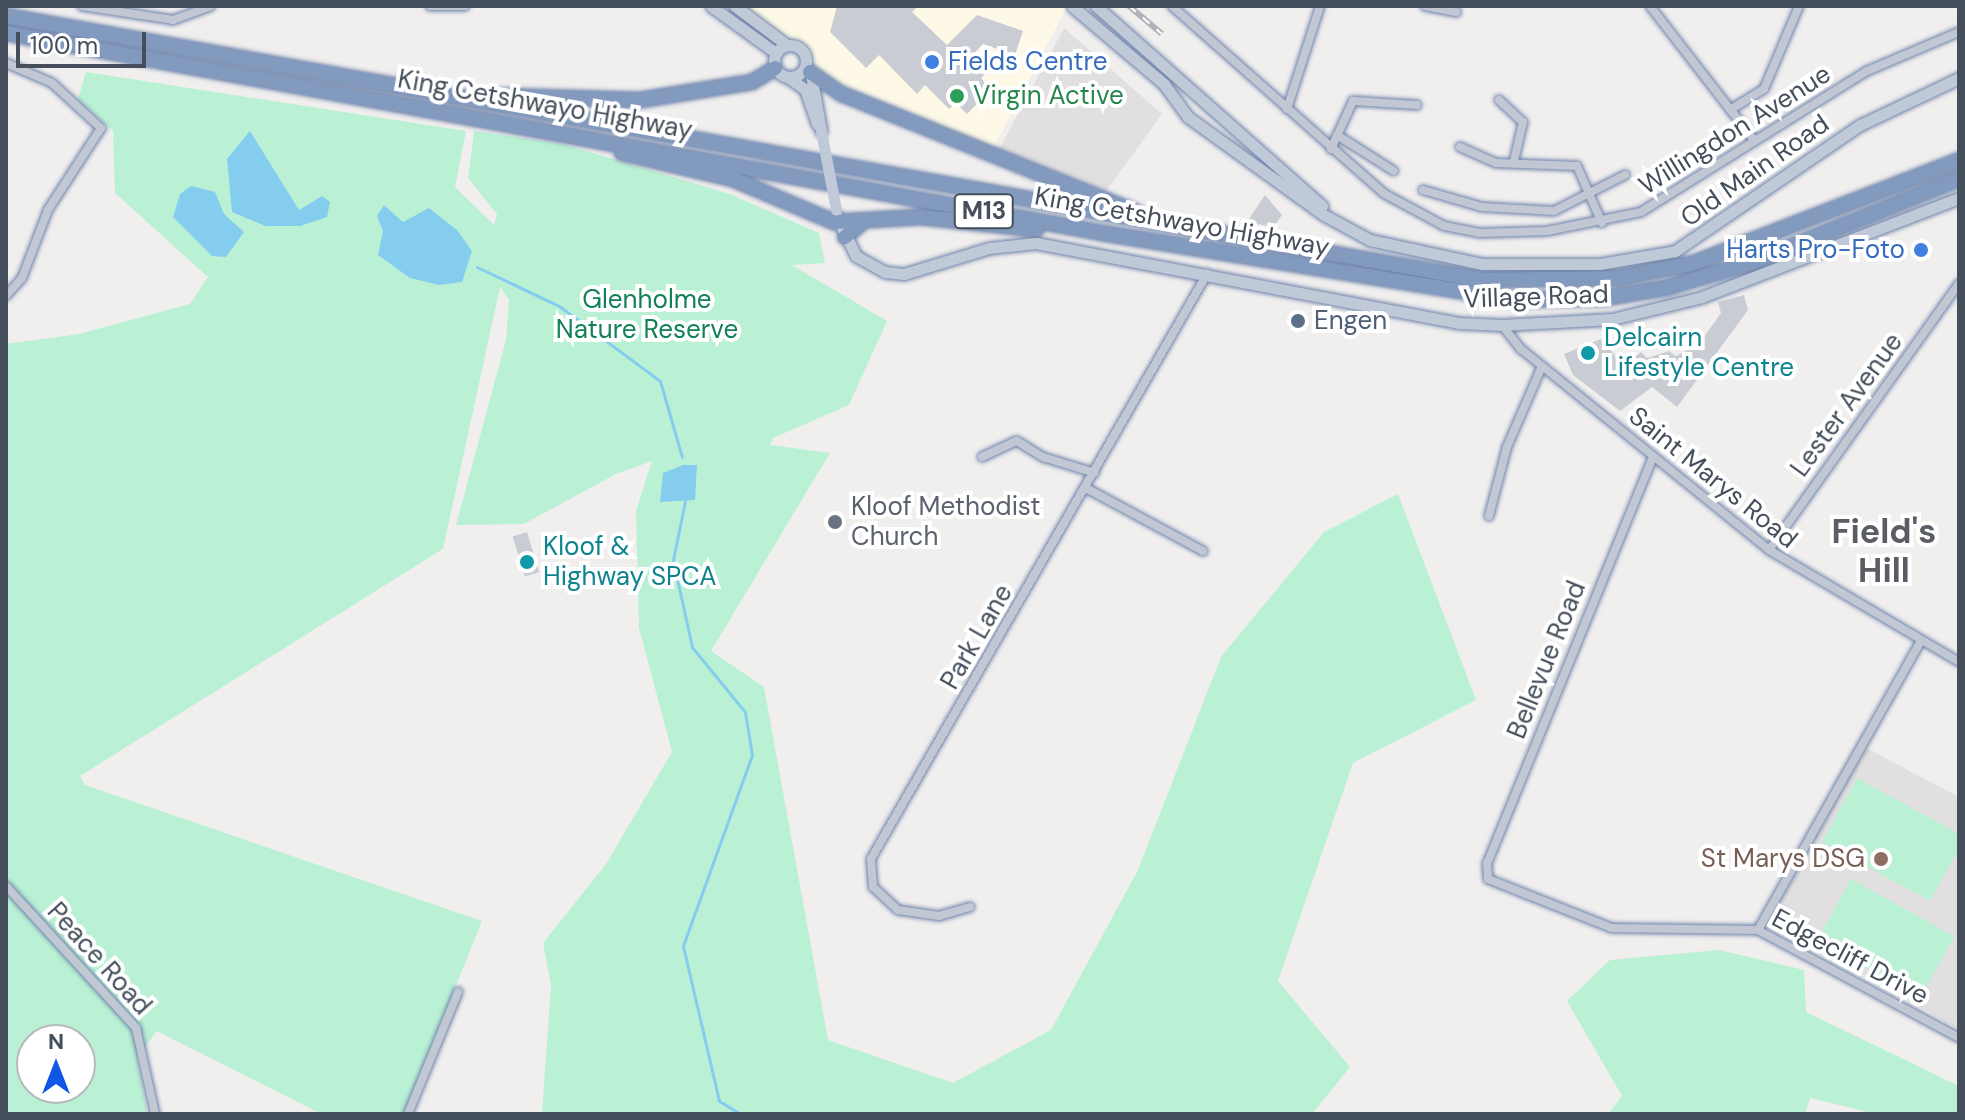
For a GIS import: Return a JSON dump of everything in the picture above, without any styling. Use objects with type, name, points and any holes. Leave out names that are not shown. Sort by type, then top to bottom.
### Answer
[{"type":"highway","name":"King Cetshwayo Highway","points":[[6,16],[1481,280],[1618,278],[1730,251],[1959,160]]},
{"type":"highway","name":"King Cetshwayo Highway","points":[[6,33],[1102,233],[1474,297],[1592,299],[1716,274],[1959,179]]},
{"type":"highway","points":[[395,87],[612,102],[745,83],[775,61]]},
{"type":"highway","points":[[807,70],[842,94],[979,152],[1171,225]]},
{"type":"highway","points":[[557,132],[733,179],[836,216],[867,219],[921,217],[1102,233]]},
{"type":"highway","points":[[845,237],[867,219]]},
{"type":"street","points":[[82,6],[173,20],[211,6]]},
{"type":"street","points":[[430,6],[465,6]]},
{"type":"street","points":[[711,6],[775,61],[787,45]]},
{"type":"street","points":[[735,6],[787,45],[804,53],[807,70],[789,78]]},
{"type":"street","name":"Old Main Road","points":[[1072,6],[1164,84],[1197,124],[1222,145],[1333,218],[1385,244],[1482,264],[1558,266],[1650,258],[1700,239],[1884,110],[1959,78]]},
{"type":"street","name":"Old Main Road","points":[[1096,6],[1333,218]]},
{"type":"street","name":"Willingdon Avenue","points":[[1172,6],[1383,193],[1444,226],[1508,234],[1602,223],[1663,203],[1753,139],[1905,51],[1959,32]]},
{"type":"street","points":[[1287,109],[1320,6]]},
{"type":"street","points":[[1425,6],[1456,12]]},
{"type":"street","points":[[1650,6],[1753,139]]},
{"type":"street","points":[[1730,110],[1764,89],[1799,6]]},
{"type":"street","name":"Village Road","points":[[775,61],[789,78],[805,89],[821,131]]},
{"type":"street","points":[[6,63],[57,87],[98,121],[101,135],[48,210],[22,278],[6,296]]},
{"type":"street","name":"Village Road","points":[[807,70],[818,88],[821,131],[836,216],[845,237],[862,261],[895,273],[1020,243],[1208,273],[1459,323],[1502,325],[1612,319],[1702,297],[1959,198]]},
{"type":"street","points":[[1499,100],[1523,122],[1514,161]]},
{"type":"street","points":[[1331,149],[1353,101],[1417,105]]},
{"type":"street","points":[[1197,124],[1210,118],[1209,104]]},
{"type":"street","points":[[1222,145],[1228,121]]},
{"type":"street","points":[[1337,135],[1394,171]]},
{"type":"street","points":[[1460,147],[1496,163],[1514,161],[1577,166],[1592,194],[1602,223]]},
{"type":"street","points":[[1423,190],[1439,200],[1515,212],[1554,211],[1625,175]]},
{"type":"street","name":"Park Lane","points":[[970,907],[939,916],[898,910],[873,887],[868,868],[1208,273]]},
{"type":"street","name":"Lester Avenue","points":[[1769,550],[1959,284]]},
{"type":"street","name":"Saint Marys Road","points":[[1502,325],[1542,366],[1769,550],[1959,662]]},
{"type":"street","points":[[1489,516],[1507,447],[1542,366]]},
{"type":"street","points":[[982,457],[1017,441],[1043,457],[1095,473]]},
{"type":"street","name":"Bellevue Road","points":[[1488,879],[1487,863],[1653,457]]},
{"type":"street","points":[[1086,488],[1203,551]]},
{"type":"street","points":[[1758,930],[1921,641]]},
{"type":"street","name":"Edgecliff Drive","points":[[1488,879],[1612,928],[1758,930],[1959,1038]]},
{"type":"street","name":"Peace Road","points":[[6,886],[136,1028],[155,1114]]},
{"type":"street","points":[[408,1114],[458,992]]},
{"type":"shaded area","points":[[739,6],[1067,7],[990,155],[835,86],[806,62],[800,48]]},
{"type":"shaded area","points":[[1064,28],[1162,114],[1101,198],[996,155]]},
{"type":"shaded area","name":"St Marys DSG","points":[[1866,748],[1959,797],[1959,1029],[1769,921]]},
{"type":"green space","name":"Glenholme Nature Reserve","points":[[86,72],[466,131],[455,187],[494,225],[497,214],[468,178],[474,131],[563,144],[730,194],[819,233],[825,263],[792,265],[887,321],[849,405],[773,438],[770,445],[830,453],[711,651],[764,687],[828,1040],[953,1083],[1051,1030],[1138,870],[1221,657],[1324,532],[1398,494],[1476,700],[1353,763],[1278,981],[1350,1067],[1312,1114],[542,1114],[551,985],[543,943],[606,864],[672,752],[639,628],[636,511],[652,461],[616,474],[524,524],[456,525],[506,340],[509,300],[500,287],[443,549],[80,776],[85,785],[482,921],[404,1114],[321,1114],[157,1031],[137,1057],[147,1114],[6,1114],[6,344],[79,334],[190,304],[208,277],[115,193],[113,131],[78,99]]},
{"type":"green space","points":[[1857,778],[1959,834],[1959,848],[1930,901],[1822,842]]},
{"type":"green space","points":[[1851,879],[1954,936],[1920,997],[1817,940]]},
{"type":"green space","points":[[1719,950],[1804,970],[1806,1012],[1959,1086],[1959,1114],[1876,1114],[1810,1098],[1805,1114],[1608,1114],[1622,1096],[1567,1001],[1610,960]]},
{"type":"water","points":[[250,131],[299,210],[322,196],[330,202],[327,217],[300,226],[265,226],[232,212],[227,159]]},
{"type":"water","points":[[191,186],[215,192],[224,214],[244,232],[226,257],[212,256],[173,217],[180,194]]},
{"type":"water","points":[[384,205],[403,222],[429,208],[457,230],[472,251],[462,282],[439,285],[410,278],[378,255],[383,231],[377,216]]},
{"type":"water","points":[[683,465],[697,465],[695,500],[660,502],[663,473]]},
{"type":"building","name":"Fields Centre","points":[[837,6],[918,6],[912,12],[947,45],[977,15],[1023,31],[1015,55],[983,44],[971,57],[987,72],[981,78],[992,89],[967,114],[956,103],[949,109],[925,85],[917,94],[879,55],[866,68],[830,32]]},
{"type":"building","points":[[1265,195],[1282,215],[1274,227],[1247,222]]},
{"type":"building","name":"Delcairn Lifestyle Centre","points":[[1744,295],[1748,310],[1677,407],[1652,387],[1620,411],[1573,375],[1564,354],[1601,339],[1624,366],[1641,352],[1647,358],[1669,351],[1676,356],[1699,344],[1721,313],[1718,302]]},
{"type":"building","name":"Kloof & Highway SPCA","points":[[527,532],[539,572],[525,577],[513,536]]},
{"type":"waterway","points":[[477,267],[559,306],[660,381],[682,457]]},
{"type":"waterway","points":[[686,496],[673,560],[692,647],[745,712],[752,755],[683,946],[719,1101],[741,1114]]},
{"type":"railway","points":[[1129,6],[1162,34]]},
{"type":"place","name":"Fields Centre","points":[[932,62]]},
{"type":"place","name":"Virgin Active","points":[[957,96]]},
{"type":"place","name":"Harts Pro-Foto","points":[[1921,250]]},
{"type":"place","name":"Engen","points":[[1298,321]]},
{"type":"place","name":"Delcairn Lifestyle Centre","points":[[1588,353]]},
{"type":"place","name":"Kloof Methodist Church","points":[[835,522]]},
{"type":"place","name":"Kloof & Highway SPCA","points":[[527,562]]},
{"type":"place","name":"St Marys DSG","points":[[1881,859]]},
{"type":"district","name":"Field's Hill","points":[[1884,550]]}]
